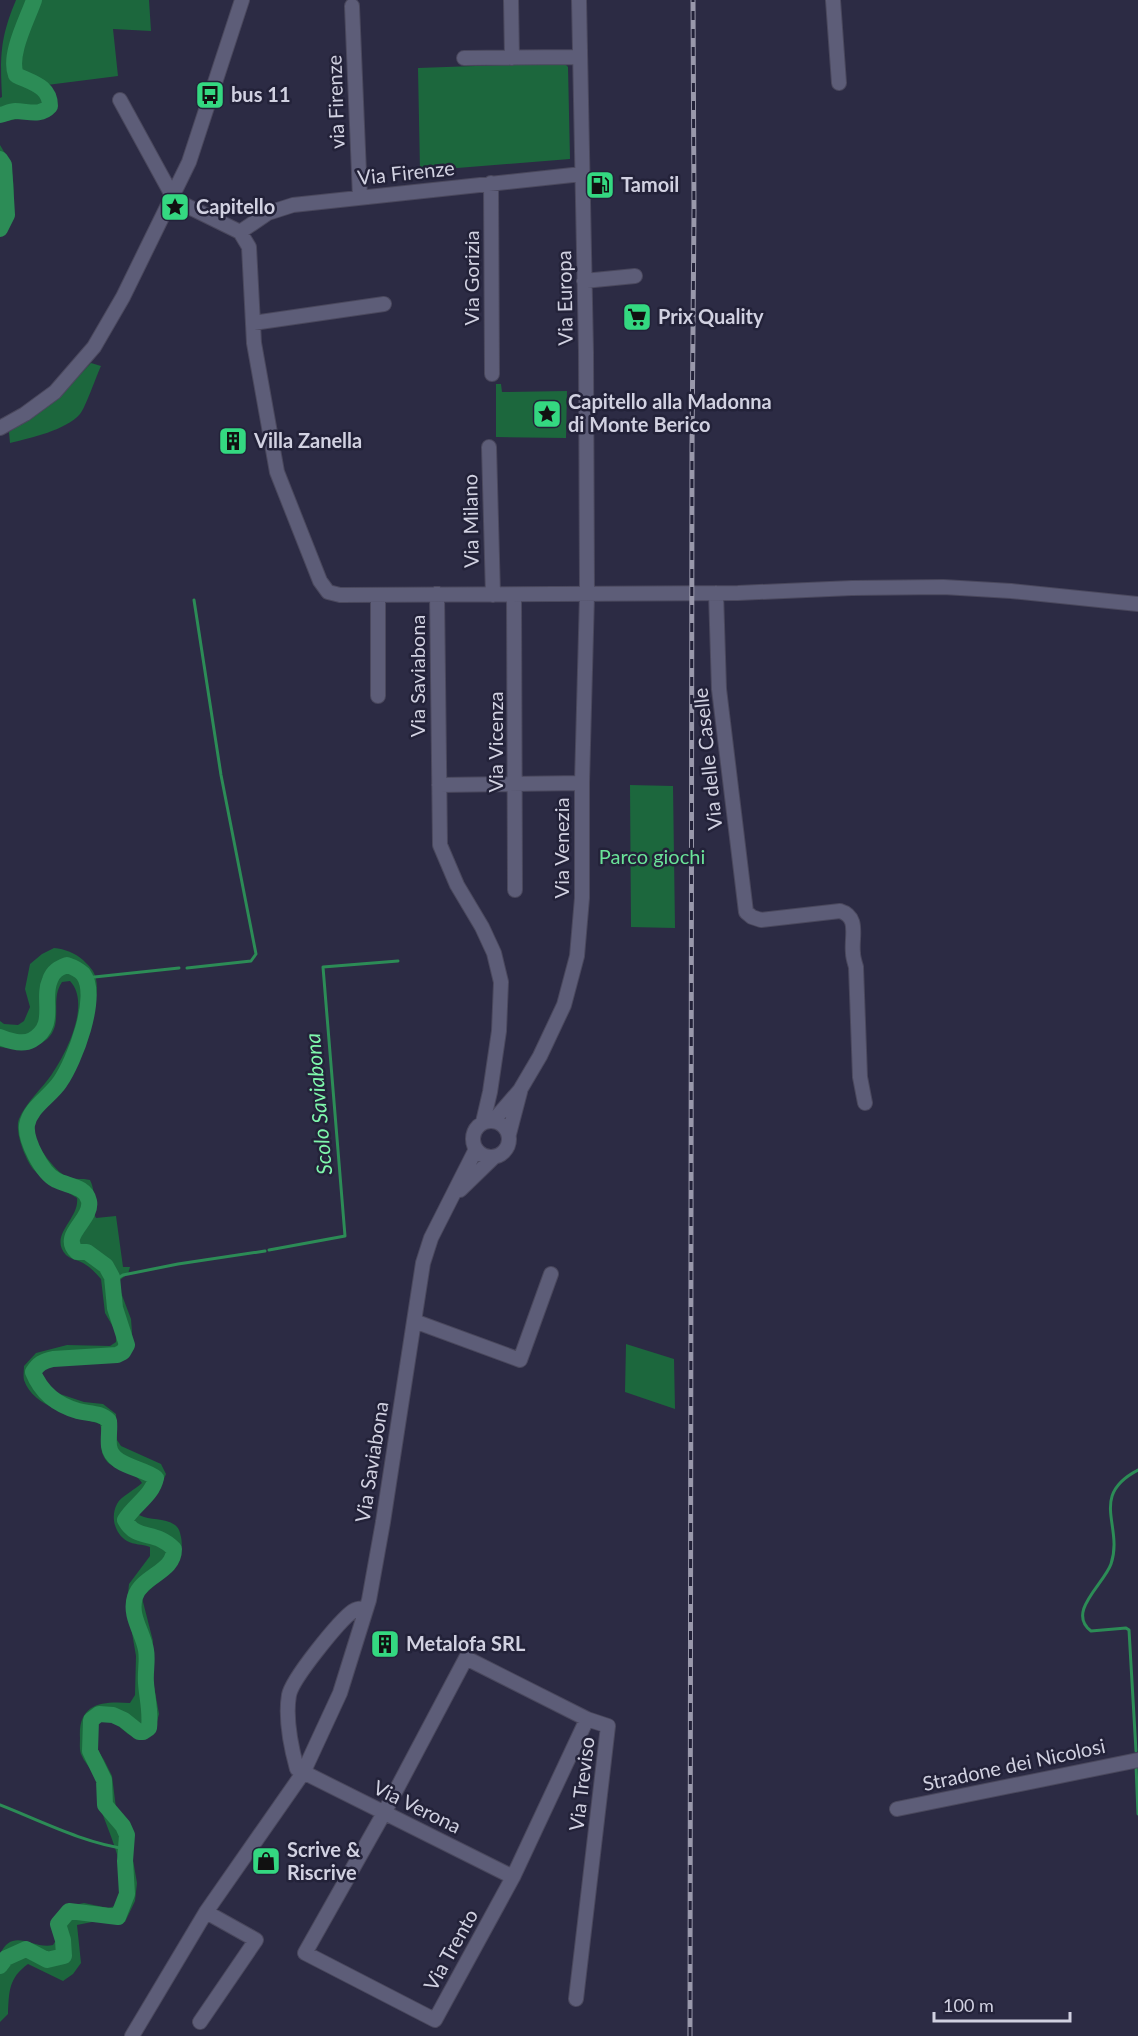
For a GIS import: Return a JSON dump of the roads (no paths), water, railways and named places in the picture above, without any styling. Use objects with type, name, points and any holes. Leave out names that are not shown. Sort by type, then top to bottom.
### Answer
[{"type":"street","points":[[0,428],[55,392],[94,347],[123,297],[189,162],[242,0]]},
{"type":"street","points":[[511,0],[512,58]]},
{"type":"street","name":"Via Europa","points":[[579,0],[587,595]]},
{"type":"street","points":[[833,0],[839,82]]},
{"type":"street","name":"via Firenze","points":[[352,6],[360,197]]},
{"type":"street","points":[[464,58],[579,57]]},
{"type":"street","points":[[120,100],[173,197],[185,206],[240,232]]},
{"type":"street","name":"Via Firenze","points":[[240,232],[268,213],[292,205],[582,174]]},
{"type":"street","name":"Via Gorizia","points":[[491,183],[492,374]]},
{"type":"street","name":"Via Saviabona","points":[[132,2036],[206,1912],[303,1773],[340,1693],[366,1609],[383,1522],[423,1263],[431,1238],[476,1149],[473,1136],[478,1126],[488,1121],[499,1031],[501,982],[494,953],[482,927],[453,878],[440,845],[437,594],[340,595],[328,592],[320,581],[277,472],[254,343],[249,247],[240,232]]},
{"type":"street","points":[[584,281],[635,276]]},
{"type":"street","points":[[253,323],[384,304]]},
{"type":"street","name":"Via Milano","points":[[489,447],[492,594]]},
{"type":"street","points":[[437,594],[587,595],[943,587],[1011,591],[1138,604]]},
{"type":"street","name":"Via delle Caselle","points":[[716,593],[719,689],[746,912],[761,920],[840,911],[851,918],[854,924],[853,952],[856,967],[860,1077],[865,1103]]},
{"type":"street","points":[[378,595],[378,696]]},
{"type":"street","name":"Via Vicenza","points":[[514,595],[515,890]]},
{"type":"street","name":"Via Venezia","points":[[488,1121],[520,1090],[540,1056],[564,1005],[578,956],[582,898],[582,783],[587,595]]},
{"type":"street","points":[[439,785],[582,783]]},
{"type":"street","name":"Via Venezia","points":[[509,1134],[520,1090]]},
{"type":"street","points":[[452,1198],[494,1157],[505,1152],[508,1146],[509,1134],[504,1125],[488,1121]]},
{"type":"street","points":[[476,1149],[482,1155],[494,1157]]},
{"type":"street","points":[[414,1321],[520,1360],[551,1274]]},
{"type":"street","points":[[303,1773],[297,1769],[292,1751],[289,1695],[311,1659],[350,1613],[359,1608],[366,1609]]},
{"type":"street","name":"Via Treviso","points":[[384,1812],[466,1658],[587,1719],[608,1726],[576,2000]]},
{"type":"street","name":"Via Trento","points":[[384,1812],[305,1953],[435,2020],[513,1877],[587,1719]]},
{"type":"street","name":"Stradone dei Nicolosi","points":[[897,1809],[1138,1760]]},
{"type":"street","name":"Via Verona","points":[[303,1773],[513,1877]]},
{"type":"street","points":[[200,2022],[256,1940],[206,1912]]},
{"type":"waterway","points":[[0,115],[11,111],[34,113],[50,106],[47,94],[34,83],[16,75],[14,67],[16,48],[34,0]]},
{"type":"waterway","points":[[0,159],[4,165],[7,215],[0,229]]},
{"type":"waterway","points":[[187,968],[251,961],[256,954],[221,775],[194,600]]},
{"type":"waterway","name":"Scolo Saviabona","points":[[269,1250],[345,1236],[323,967],[398,961]]},
{"type":"waterway","points":[[0,1037],[20,1042],[32,1040],[40,1034],[47,1020],[48,988],[53,974],[67,965],[83,974],[89,997],[78,1045],[60,1082],[32,1113],[27,1131],[32,1147],[45,1171],[56,1180],[80,1189],[87,1196],[89,1208],[74,1233],[73,1246],[77,1252],[87,1252],[106,1266],[112,1277],[115,1308],[127,1345],[123,1352],[117,1355],[49,1360],[39,1365],[33,1372],[45,1392],[63,1405],[102,1416],[109,1421],[111,1453],[122,1462],[156,1478],[151,1490],[125,1520],[135,1531],[160,1539],[174,1549],[169,1564],[144,1584],[135,1597],[134,1604],[135,1617],[147,1654],[149,1728],[139,1732],[124,1720],[113,1715],[99,1714],[91,1720],[90,1751],[104,1780],[105,1805],[123,1826],[127,1835],[125,1861],[127,1894],[118,1917],[69,1911],[58,1924],[63,1940],[64,1956],[47,1960],[26,1949],[6,1958],[0,1966]]},
{"type":"waterway","points":[[85,978],[179,968]]},
{"type":"waterway","name":"Scolo Saviabona","points":[[113,1281],[123,1275],[178,1264],[265,1251]]},
{"type":"waterway","points":[[1136,1751],[1129,1630],[1126,1628],[1091,1631],[1084,1623],[1083,1615],[1084,1607],[1111,1564],[1114,1550],[1111,1501],[1115,1490],[1123,1480],[1138,1470]]},
{"type":"waterway","points":[[1136,1765],[1138,1814]]},
{"type":"waterway","points":[[0,1805],[78,1837],[127,1849]]},
{"type":"railway","points":[[690,2036],[693,0]]},
{"type":"place","name":"bus 11","points":[[210,95]]},
{"type":"place","name":"Tamoil","points":[[600,185]]},
{"type":"place","name":"Capitello","points":[[175,207]]},
{"type":"place","name":"Prix Quality","points":[[637,317]]},
{"type":"place","name":"Capitello alla Madonna di Monte Berico","points":[[547,414]]},
{"type":"place","name":"Villa Zanella","points":[[233,441]]},
{"type":"place","name":"Metalofa SRL","points":[[385,1644]]},
{"type":"place","name":"Scrive & Riscrive","points":[[266,1861]]},
{"type":"park label","name":"Parco giochi","points":[[652,857]]}]
